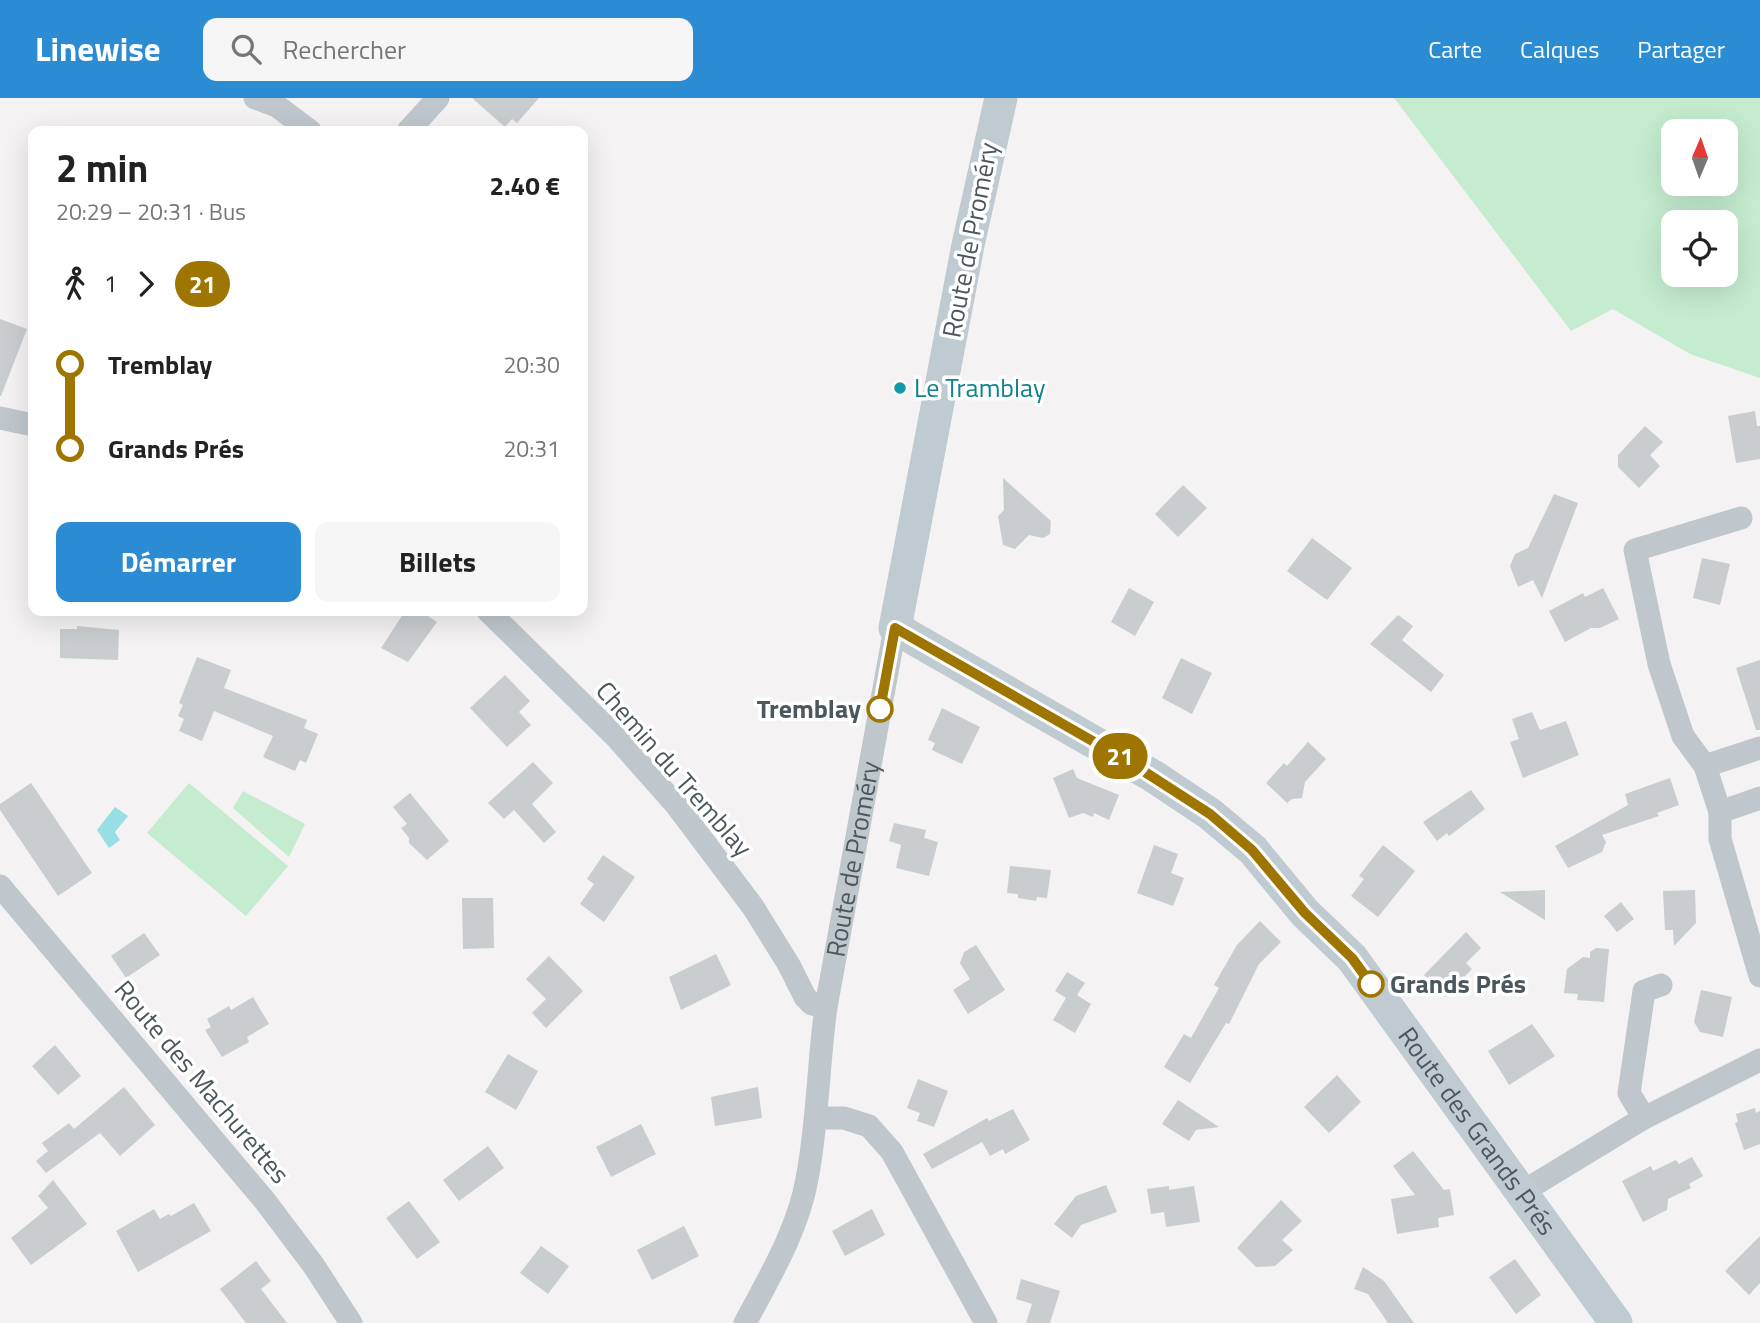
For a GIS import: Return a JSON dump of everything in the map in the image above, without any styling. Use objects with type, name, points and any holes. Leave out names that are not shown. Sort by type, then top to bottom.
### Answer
[{"type":"street","points":[[255,98],[277,106],[303,126]]},
{"type":"street","points":[[413,126],[438,98]]},
{"type":"street","name":"Route de Proméry","points":[[745,1323],[792,1229],[807,1181],[817,1118],[818,1057],[826,1007],[968,245],[1001,98]]},
{"type":"street","points":[[0,418],[28,424]]},
{"type":"street","points":[[1741,518],[1635,550],[1663,676],[1683,736],[1705,766],[1720,812],[1720,839],[1760,976]]},
{"type":"street","name":"Chemin du Tremblay","points":[[493,616],[616,737],[677,806],[753,906],[805,997],[812,1004],[826,1007]]},
{"type":"street","name":"Route des Grands Prés","points":[[895,628],[1162,781],[1210,814],[1252,850],[1305,913],[1352,958],[1524,1191],[1616,1323]]},
{"type":"street","points":[[1705,766],[1760,748]]},
{"type":"street","points":[[1720,812],[1760,798]]},
{"type":"street","name":"Route des Machurettes","points":[[0,886],[249,1181],[314,1266],[344,1320]]},
{"type":"street","points":[[1644,1118],[1629,1093],[1644,991],[1661,985]]},
{"type":"street","points":[[1524,1191],[1644,1118],[1760,1060]]},
{"type":"street","points":[[817,1118],[844,1118],[869,1126],[885,1143],[986,1323]]},
{"type":"green space","points":[[1394,98],[1760,98],[1760,378],[1690,354],[1613,309],[1571,331]]},
{"type":"green space","points":[[189,783],[288,866],[246,916],[147,833]]},
{"type":"green space","points":[[243,791],[305,824],[289,857],[233,808]]},
{"type":"water","points":[[115,807],[128,816],[115,832],[120,840],[109,848],[97,830]]},
{"type":"building","points":[[472,98],[539,98],[517,123],[512,119],[504,126]]},
{"type":"building","points":[[0,319],[27,329],[1,396],[0,396]]},
{"type":"building","points":[[1755,411],[1757,426],[1760,426],[1760,459],[1736,463],[1728,416]]},
{"type":"building","points":[[1645,426],[1663,442],[1650,455],[1660,466],[1639,488],[1618,467],[1618,455]]},
{"type":"building","points":[[1003,478],[1051,521],[1050,534],[1043,538],[1029,535],[1015,549],[1003,545],[998,516],[1004,510]]},
{"type":"building","points":[[1183,485],[1207,508],[1178,537],[1155,514]]},
{"type":"building","points":[[1554,494],[1578,503],[1542,598],[1533,580],[1518,587],[1510,566],[1515,554],[1528,548]]},
{"type":"building","points":[[1312,538],[1352,568],[1327,600],[1287,571]]},
{"type":"building","points":[[1702,558],[1730,564],[1720,605],[1693,598]]},
{"type":"building","points":[[1129,588],[1154,602],[1135,636],[1111,622]]},
{"type":"building","points":[[1603,588],[1619,619],[1600,628],[1591,628],[1565,642],[1549,611],[1583,593],[1585,597]]},
{"type":"building","points":[[1398,615],[1413,626],[1402,640],[1444,675],[1431,692],[1370,644]]},
{"type":"building","points":[[402,616],[428,616],[437,622],[408,662],[381,648]]},
{"type":"building","points":[[77,626],[119,630],[118,660],[60,658],[60,629],[77,629]]},
{"type":"building","points":[[197,657],[231,670],[224,688],[307,720],[304,728],[318,734],[306,763],[300,760],[295,771],[263,757],[273,736],[214,711],[202,741],[179,731],[184,719],[178,716],[183,705],[179,703]]},
{"type":"building","points":[[1181,658],[1212,673],[1192,714],[1162,698]]},
{"type":"building","points":[[1760,660],[1760,730],[1756,730],[1736,668]]},
{"type":"building","points":[[505,675],[530,701],[519,712],[531,725],[507,747],[470,708]]},
{"type":"building","points":[[942,708],[980,727],[962,764],[932,750],[935,743],[928,740]]},
{"type":"building","points":[[1532,712],[1540,730],[1566,721],[1579,755],[1523,778],[1510,742],[1519,739],[1512,719]]},
{"type":"building","points":[[1308,742],[1326,759],[1305,782],[1302,798],[1292,799],[1287,803],[1266,783],[1284,763],[1287,766]]},
{"type":"building","points":[[533,762],[553,783],[532,804],[556,832],[544,843],[514,810],[504,819],[488,803]]},
{"type":"building","points":[[1073,769],[1077,778],[1119,795],[1109,820],[1094,813],[1093,817],[1083,813],[1069,818],[1053,778]]},
{"type":"building","points":[[1670,778],[1679,805],[1657,813],[1659,816],[1602,835],[1606,842],[1602,852],[1568,868],[1555,846],[1628,805],[1625,794]]},
{"type":"building","points":[[31,783],[92,873],[58,896],[0,810],[0,804]]},
{"type":"building","points":[[1471,790],[1485,809],[1449,836],[1447,833],[1437,841],[1423,822]]},
{"type":"building","points":[[410,793],[449,841],[427,860],[409,843],[409,838],[401,828],[407,824],[393,807]]},
{"type":"building","points":[[894,823],[926,830],[924,838],[938,842],[929,876],[896,868],[901,845],[889,841]]},
{"type":"building","points":[[1154,845],[1178,854],[1171,873],[1184,878],[1173,906],[1137,893]]},
{"type":"building","points":[[1383,845],[1415,871],[1378,917],[1351,896],[1364,879],[1359,876]]},
{"type":"building","points":[[603,855],[635,877],[604,922],[580,904],[594,884],[587,879]]},
{"type":"building","points":[[1010,866],[1051,870],[1047,898],[1037,897],[1036,901],[1007,893]]},
{"type":"building","points":[[1545,890],[1545,920],[1500,892]]},
{"type":"building","points":[[1695,890],[1696,923],[1674,946],[1673,930],[1665,930],[1663,891]]},
{"type":"building","points":[[462,898],[493,898],[494,948],[463,949]]},
{"type":"building","points":[[1621,902],[1634,919],[1617,932],[1604,916]]},
{"type":"building","points":[[1260,921],[1281,942],[1259,964],[1229,1024],[1226,1023],[1190,1083],[1164,1067],[1184,1034],[1191,1038],[1219,988],[1214,985],[1237,945]]},
{"type":"building","points":[[1466,932],[1481,948],[1466,963],[1472,969],[1445,997],[1424,975]]},
{"type":"building","points":[[144,933],[160,955],[126,978],[111,956]]},
{"type":"building","points":[[976,945],[1005,990],[968,1014],[953,990],[970,979],[960,963],[964,952]]},
{"type":"building","points":[[1596,948],[1609,949],[1604,1002],[1577,1000],[1578,994],[1564,993],[1567,969],[1583,957],[1590,958],[1590,952]]},
{"type":"building","points":[[716,954],[731,985],[681,1010],[669,977]]},
{"type":"building","points":[[549,956],[583,991],[546,1028],[532,1013],[546,999],[526,979]]},
{"type":"building","points":[[1067,972],[1085,983],[1077,995],[1091,1004],[1075,1033],[1053,1020],[1066,998],[1055,991]]},
{"type":"building","points":[[1701,990],[1732,997],[1723,1037],[1700,1032],[1694,1022]]},
{"type":"building","points":[[253,997],[269,1024],[247,1037],[249,1042],[222,1057],[205,1030],[211,1027],[207,1019],[229,1006],[231,1010]]},
{"type":"building","points":[[1532,1024],[1555,1056],[1509,1085],[1488,1051]]},
{"type":"building","points":[[55,1045],[81,1076],[58,1095],[32,1066]]},
{"type":"building","points":[[508,1054],[538,1071],[516,1110],[485,1092]]},
{"type":"building","points":[[1337,1075],[1361,1102],[1329,1133],[1304,1107]]},
{"type":"building","points":[[918,1079],[948,1091],[934,1127],[917,1121],[920,1113],[907,1108]]},
{"type":"building","points":[[124,1087],[155,1125],[120,1156],[100,1133],[46,1173],[36,1161],[48,1151],[42,1143],[69,1123],[74,1129]]},
{"type":"building","points":[[758,1087],[762,1118],[715,1126],[711,1097]]},
{"type":"building","points":[[1178,1100],[1219,1127],[1196,1130],[1189,1141],[1162,1124]]},
{"type":"building","points":[[1755,1108],[1756,1113],[1760,1111],[1760,1144],[1744,1150],[1735,1123],[1738,1122],[1736,1114]]},
{"type":"building","points":[[1013,1109],[1030,1140],[1005,1154],[1003,1149],[990,1156],[982,1142],[932,1169],[923,1154],[987,1118],[989,1121]]},
{"type":"building","points":[[641,1124],[656,1154],[611,1177],[596,1147]]},
{"type":"building","points":[[488,1146],[504,1168],[459,1201],[443,1180]]},
{"type":"building","points":[[1413,1151],[1444,1190],[1450,1189],[1454,1215],[1438,1218],[1439,1227],[1397,1234],[1391,1199],[1415,1195],[1393,1166]]},
{"type":"building","points":[[1692,1157],[1703,1176],[1689,1184],[1691,1188],[1668,1199],[1667,1210],[1643,1222],[1622,1181],[1651,1166],[1653,1171],[1676,1160],[1679,1164]]},
{"type":"building","points":[[53,1180],[87,1224],[31,1265],[11,1238],[48,1208],[38,1196]]},
{"type":"building","points":[[1106,1185],[1117,1212],[1081,1225],[1072,1238],[1054,1224],[1076,1196]]},
{"type":"building","points":[[1169,1186],[1169,1190],[1194,1186],[1200,1222],[1166,1227],[1164,1212],[1151,1214],[1147,1189]]},
{"type":"building","points":[[1281,1200],[1302,1221],[1282,1240],[1293,1250],[1275,1266],[1256,1267],[1237,1248]]},
{"type":"building","points":[[409,1201],[440,1242],[417,1259],[386,1218]]},
{"type":"building","points":[[194,1203],[211,1231],[138,1272],[116,1231],[154,1209],[160,1219]]},
{"type":"building","points":[[872,1209],[885,1235],[845,1256],[832,1231]]},
{"type":"building","points":[[684,1226],[699,1256],[652,1280],[637,1250]]},
{"type":"building","points":[[1760,1236],[1760,1283],[1749,1295],[1725,1271]]},
{"type":"building","points":[[541,1246],[569,1266],[548,1294],[520,1273]]},
{"type":"building","points":[[1515,1259],[1541,1295],[1516,1314],[1489,1277]]},
{"type":"building","points":[[256,1261],[271,1281],[261,1289],[287,1323],[246,1323],[220,1289]]},
{"type":"building","points":[[1363,1267],[1384,1281],[1414,1323],[1388,1323],[1368,1294],[1354,1289]]},
{"type":"building","points":[[1021,1279],[1060,1291],[1050,1323],[1026,1323],[1032,1304],[1016,1299]]},
{"type":"bus line","name":"21","points":[[880,709],[895,628],[1131,763],[1210,814],[1252,850],[1316,925],[1352,958],[1371,984]]},
{"type":"place","name":"Le Tramblay","points":[[900,388]]},
{"type":"place","name":"Tremblay","points":[[880,709]]},
{"type":"place","name":"Grands Prés","points":[[1371,984]]}]
